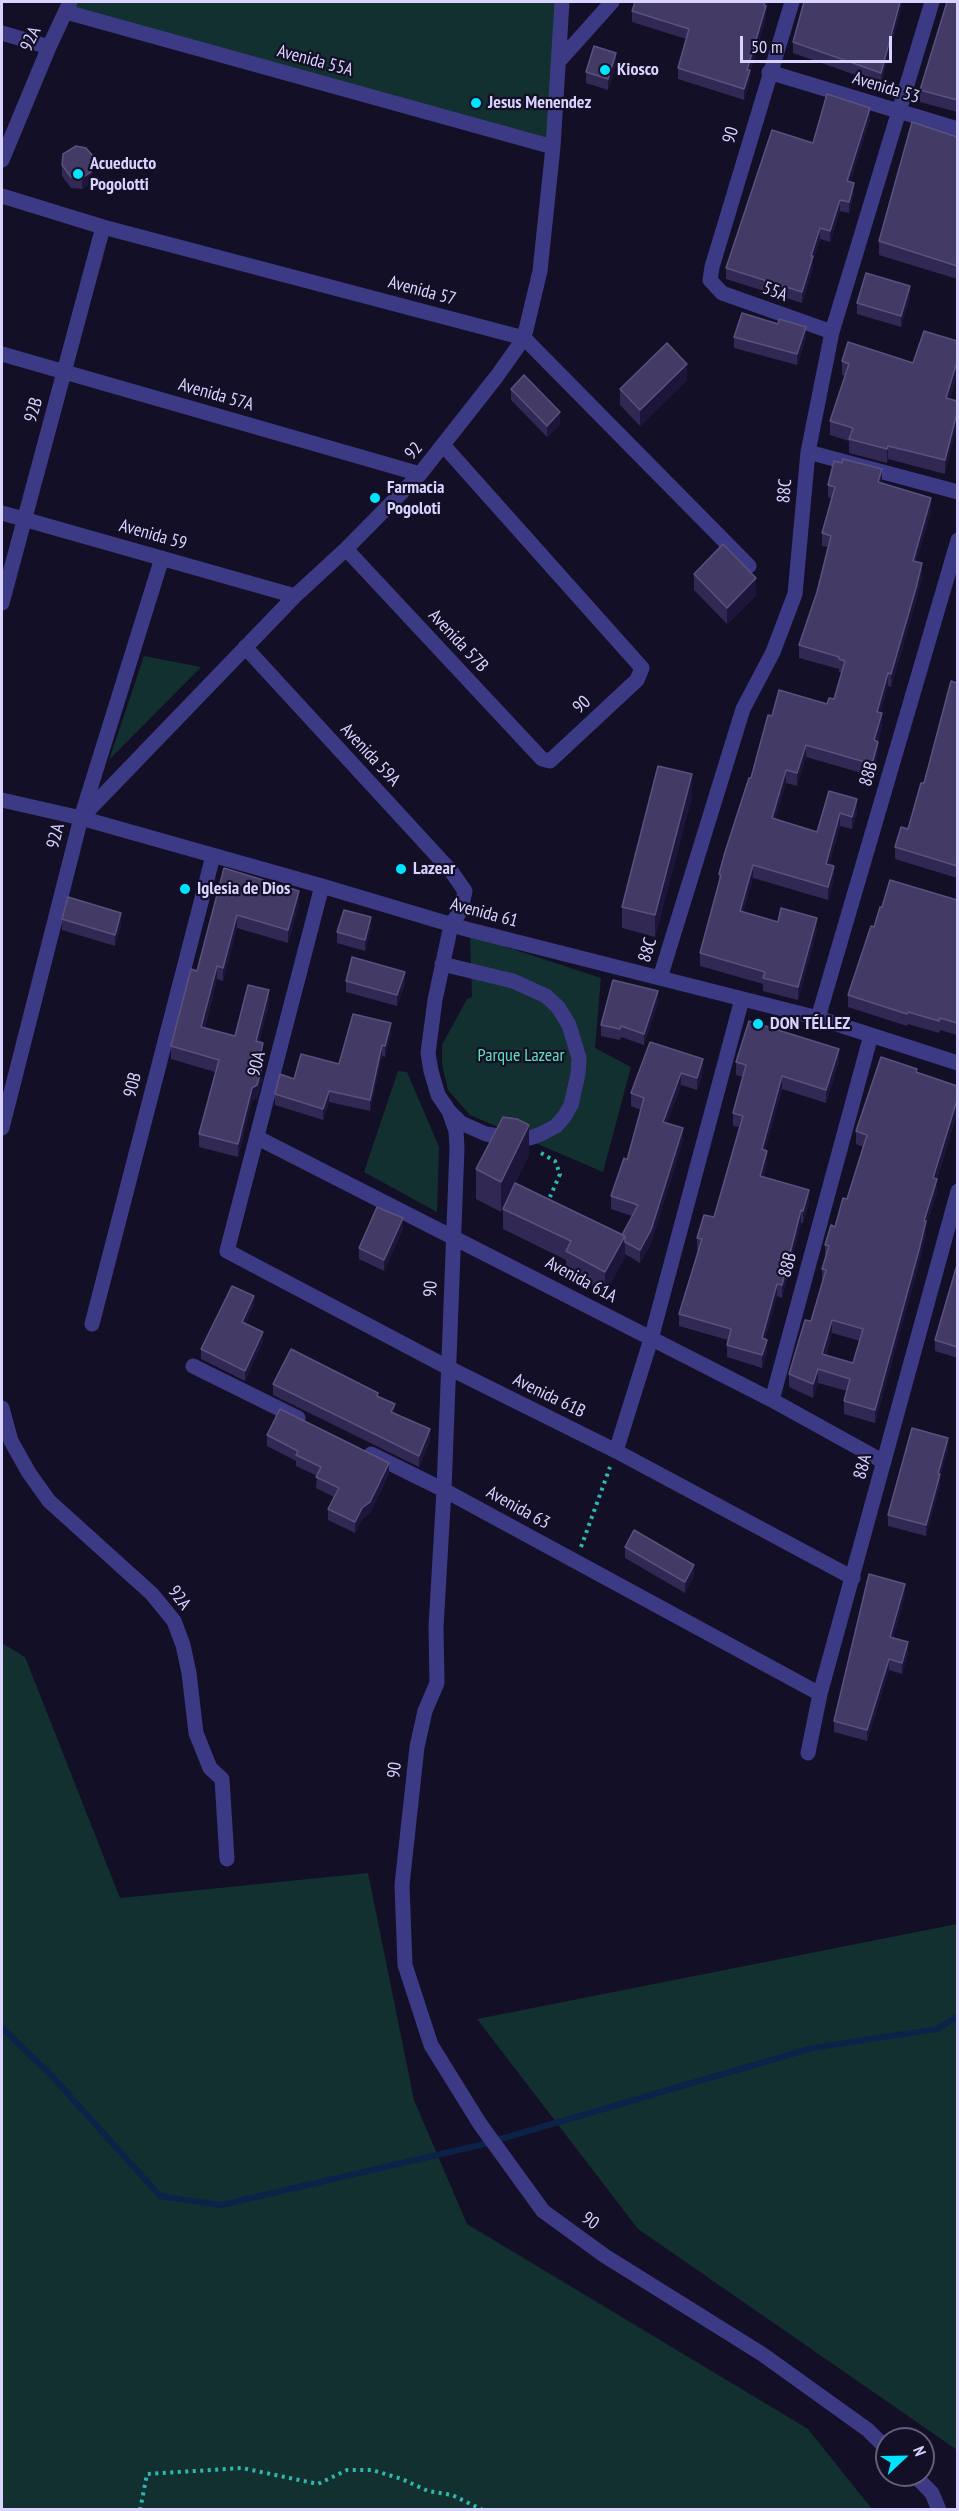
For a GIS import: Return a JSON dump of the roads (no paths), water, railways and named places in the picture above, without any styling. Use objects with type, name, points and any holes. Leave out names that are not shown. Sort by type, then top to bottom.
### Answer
[{"type":"street","name":"92","points":[[81,818],[295,596],[420,474],[444,446],[524,338],[540,272],[553,147],[562,2]]},
{"type":"street","points":[[560,60],[612,2]]},
{"type":"street","name":"90","points":[[710,280],[792,2]]},
{"type":"street","name":"88C","points":[[660,978],[743,709],[773,652],[795,594],[808,452],[832,333],[932,2]]},
{"type":"street","name":"92A","points":[[2,160],[49,46],[68,7]]},
{"type":"street","name":"Avenida 55A","points":[[68,7],[553,147]]},
{"type":"street","points":[[2,33],[49,46]]},
{"type":"street","name":"Avenida 53","points":[[770,72],[957,129]]},
{"type":"street","name":"Avenida 57","points":[[2,196],[103,227],[524,338]]},
{"type":"street","name":"92B","points":[[2,603],[66,372],[103,227]]},
{"type":"street","name":"55A","points":[[710,280],[722,293],[832,333]]},
{"type":"street","points":[[524,338],[749,566]]},
{"type":"street","name":"Avenida 57A","points":[[2,354],[420,474]]},
{"type":"street","name":"90","points":[[444,446],[642,668],[637,680],[550,761],[542,759]]},
{"type":"street","points":[[808,452],[957,492]]},
{"type":"street","name":"Avenida 59","points":[[2,513],[295,596]]},
{"type":"street","name":"88B","points":[[818,1018],[957,540]]},
{"type":"street","name":"Avenida 57B","points":[[345,549],[542,759]]},
{"type":"street","name":"92A","points":[[2,1128],[81,818],[162,558]]},
{"type":"street","name":"Avenida 59A","points":[[245,647],[451,871],[465,891]]},
{"type":"street","name":"Avenida 61","points":[[2,800],[81,818],[451,925],[818,1018],[957,1063]]},
{"type":"street","name":"90B","points":[[92,1324],[213,856]]},
{"type":"street","name":"90A","points":[[227,1251],[322,886]]},
{"type":"street","name":"90","points":[[465,891],[461,910],[451,925],[442,964],[428,1053],[438,1095],[449,1111],[456,1131],[457,1148],[444,1490],[436,1627],[437,1683],[424,1711],[417,1747],[402,1885],[405,1965],[431,2045],[480,2124],[543,2211],[605,2256],[762,2354],[875,2437]]},
{"type":"street","points":[[442,964],[530,986],[546,996],[558,1007],[570,1025],[579,1058],[571,1105],[564,1117],[556,1126],[530,1138],[517,1139],[474,1130],[461,1123],[449,1111]]},
{"type":"street","points":[[616,1451],[651,1339],[742,999]]},
{"type":"street","name":"88B","points":[[772,1400],[871,1035]]},
{"type":"street","name":"Avenida 61A","points":[[258,1137],[772,1400],[884,1461]]},
{"type":"street","name":"88A","points":[[808,1753],[820,1694],[957,1191]]},
{"type":"street","name":"Avenida 61B","points":[[227,1251],[447,1367],[616,1451],[853,1578]]},
{"type":"street","points":[[193,1366],[308,1423]]},
{"type":"street","name":"92A","points":[[2,1408],[11,1441],[28,1473],[49,1501],[152,1594],[174,1621],[183,1645],[189,1673],[196,1733],[210,1768],[222,1779],[227,1859]]},
{"type":"street","name":"Avenida 63","points":[[360,1449],[444,1490],[820,1694]]},
{"type":"street","points":[[926,2487],[932,2493],[939,2510]]},
{"type":"waterway","points":[[2,2028],[51,2075],[160,2196],[221,2205],[480,2145],[812,2048],[937,2029],[958,2016]]},
{"type":"place","name":"Kiosco","points":[[605,70]]},
{"type":"place","name":"Jesus Menendez","points":[[476,103]]},
{"type":"place","name":"Acueducto Pogolotti","points":[[78,174]]},
{"type":"place","name":"Farmacia Pogoloti","points":[[375,498]]},
{"type":"place","name":"Lazear","points":[[401,869]]},
{"type":"place","name":"Iglesia de Dios","points":[[185,889]]},
{"type":"place","name":"DON TÉLLEZ","points":[[758,1024]]},
{"type":"park label","name":"Parque Lazear","points":[[521,1056]]}]
